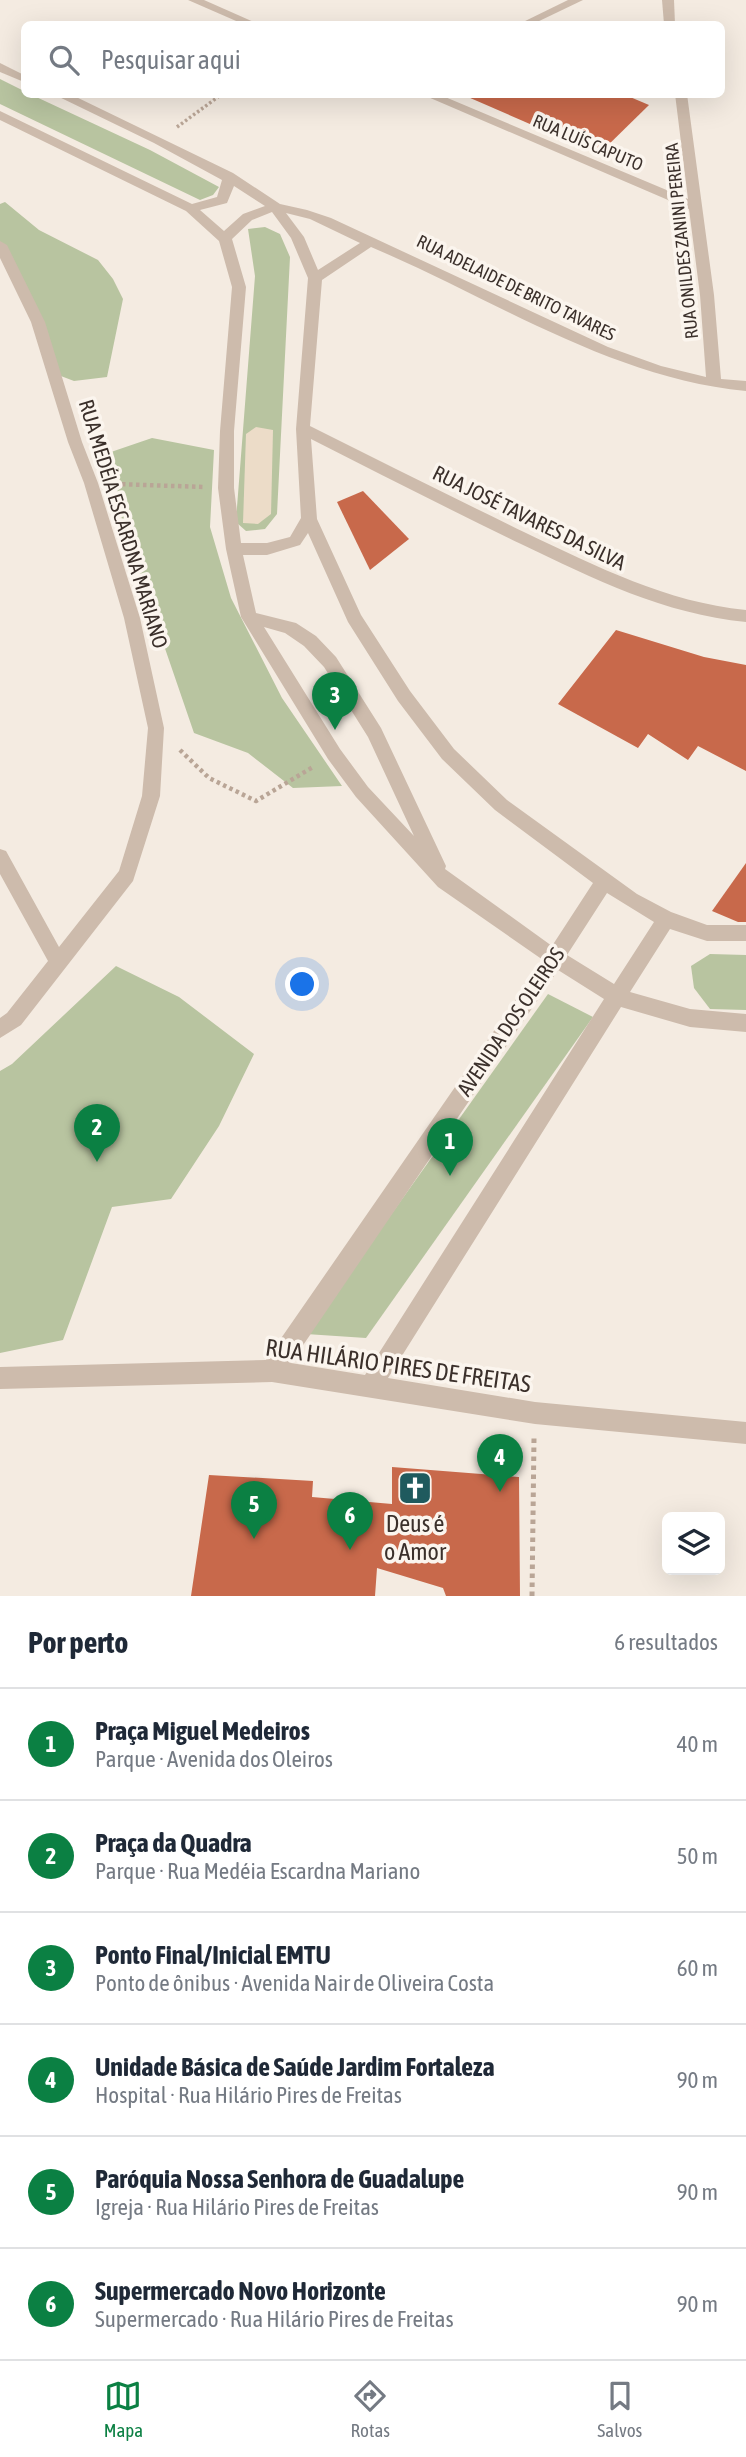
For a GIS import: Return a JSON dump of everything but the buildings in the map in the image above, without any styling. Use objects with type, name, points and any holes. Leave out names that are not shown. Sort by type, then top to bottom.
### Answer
[{"type":"street","points":[[194,0],[245,21]]},
{"type":"street","points":[[532,21],[577,0]]},
{"type":"street","points":[[668,0],[670,21]]},
{"type":"street","points":[[0,67],[21,78]]},
{"type":"street","points":[[68,98],[229,176],[275,208],[297,237],[315,278],[303,429],[309,519],[354,618],[404,696],[448,754],[501,806],[631,900],[667,919],[707,933],[746,933]]},
{"type":"street","name":"RUA LUÍS CAPUTO","points":[[436,98],[696,208]]},
{"type":"street","name":"RUA ONILDES ZANINI PEREIRA","points":[[682,98],[714,384]]},
{"type":"street","points":[[0,115],[191,208],[225,239],[239,287],[227,431],[226,488],[234,549],[249,617],[334,754],[362,792],[444,881],[555,958],[619,998],[690,1018],[746,1023]]},
{"type":"street","points":[[191,208],[222,200],[228,191],[229,176]]},
{"type":"street","points":[[225,239],[238,222],[275,208]]},
{"type":"street","name":"RUA ADELAIDE DE BRITO TAVARES","points":[[275,208],[304,213],[418,261],[617,358],[663,374],[714,384],[746,386]]},
{"type":"street","points":[[315,278],[370,242]]},
{"type":"street","name":"RUA MEDÉIA ESCARDNA MARIANO","points":[[0,245],[38,322],[75,442],[91,483],[132,618],[156,728],[151,796],[127,876],[14,1019],[0,1029]]},
{"type":"street","name":"RUA JOSÉ TAVARES DA SILVA","points":[[303,429],[639,594],[720,615],[746,616]]},
{"type":"street","points":[[234,549],[267,549],[295,541],[309,519]]},
{"type":"street","points":[[249,617],[290,628],[310,641],[330,662],[374,733],[444,881]]},
{"type":"street","points":[[0,857],[59,964]]},
{"type":"street","name":"AVENIDA DOS OLEIROS","points":[[272,1371],[555,958],[605,880]]},
{"type":"street","points":[[370,1387],[667,919]]},
{"type":"street","name":"RUA HILÁRIO PIRES DE FREITAS","points":[[0,1378],[272,1371],[535,1413],[746,1433]]},
{"type":"path","points":[[158,140],[216,98]]},
{"type":"path","points":[[91,483],[226,488]]},
{"type":"path","points":[[156,728],[209,778],[256,801],[334,754]]},
{"type":"path","points":[[532,1596],[535,1413]]},
{"type":"green space","points":[[0,79],[21,90],[21,98],[38,98],[150,150],[219,187],[213,195],[200,200],[0,104]]},
{"type":"green space","points":[[5,202],[39,230],[98,260],[113,279],[123,299],[107,377],[74,381],[53,373],[0,245],[0,204]]},
{"type":"green space","points":[[265,227],[280,234],[290,257],[277,514],[265,529],[246,531],[237,523],[237,507],[255,276],[248,229]]},
{"type":"green space","points":[[152,438],[214,450],[210,527],[231,598],[282,698],[342,786],[293,788],[248,753],[194,733],[123,526],[111,452]]},
{"type":"green space","points":[[710,954],[746,955],[746,1010],[710,1009],[694,988],[691,966]]},
{"type":"green space","points":[[116,966],[179,997],[254,1054],[219,1126],[171,1199],[112,1207],[63,1340],[0,1353],[0,1071],[12,1064]]},
{"type":"green space","points":[[548,994],[593,1017],[366,1338],[306,1334]]},
{"type":"shaded area","points":[[256,427],[273,430],[271,514],[258,524],[243,523],[246,434]]},
{"type":"place","name":"Ponto Final/Inicial EMTU","points":[[335,730]]},
{"type":"place","name":"Praça da Quadra","points":[[97,1162]]},
{"type":"place","name":"Praça Miguel Medeiros","points":[[450,1176]]},
{"type":"place","name":"Deus é o Amor","points":[[415,1488]]},
{"type":"place","name":"Unidade Básica de Saúde Jardim Fortaleza","points":[[500,1492]]},
{"type":"place","name":"Paróquia Nossa Senhora de Guadalupe","points":[[254,1539]]},
{"type":"place","name":"Supermercado Novo Horizonte","points":[[350,1550]]}]
